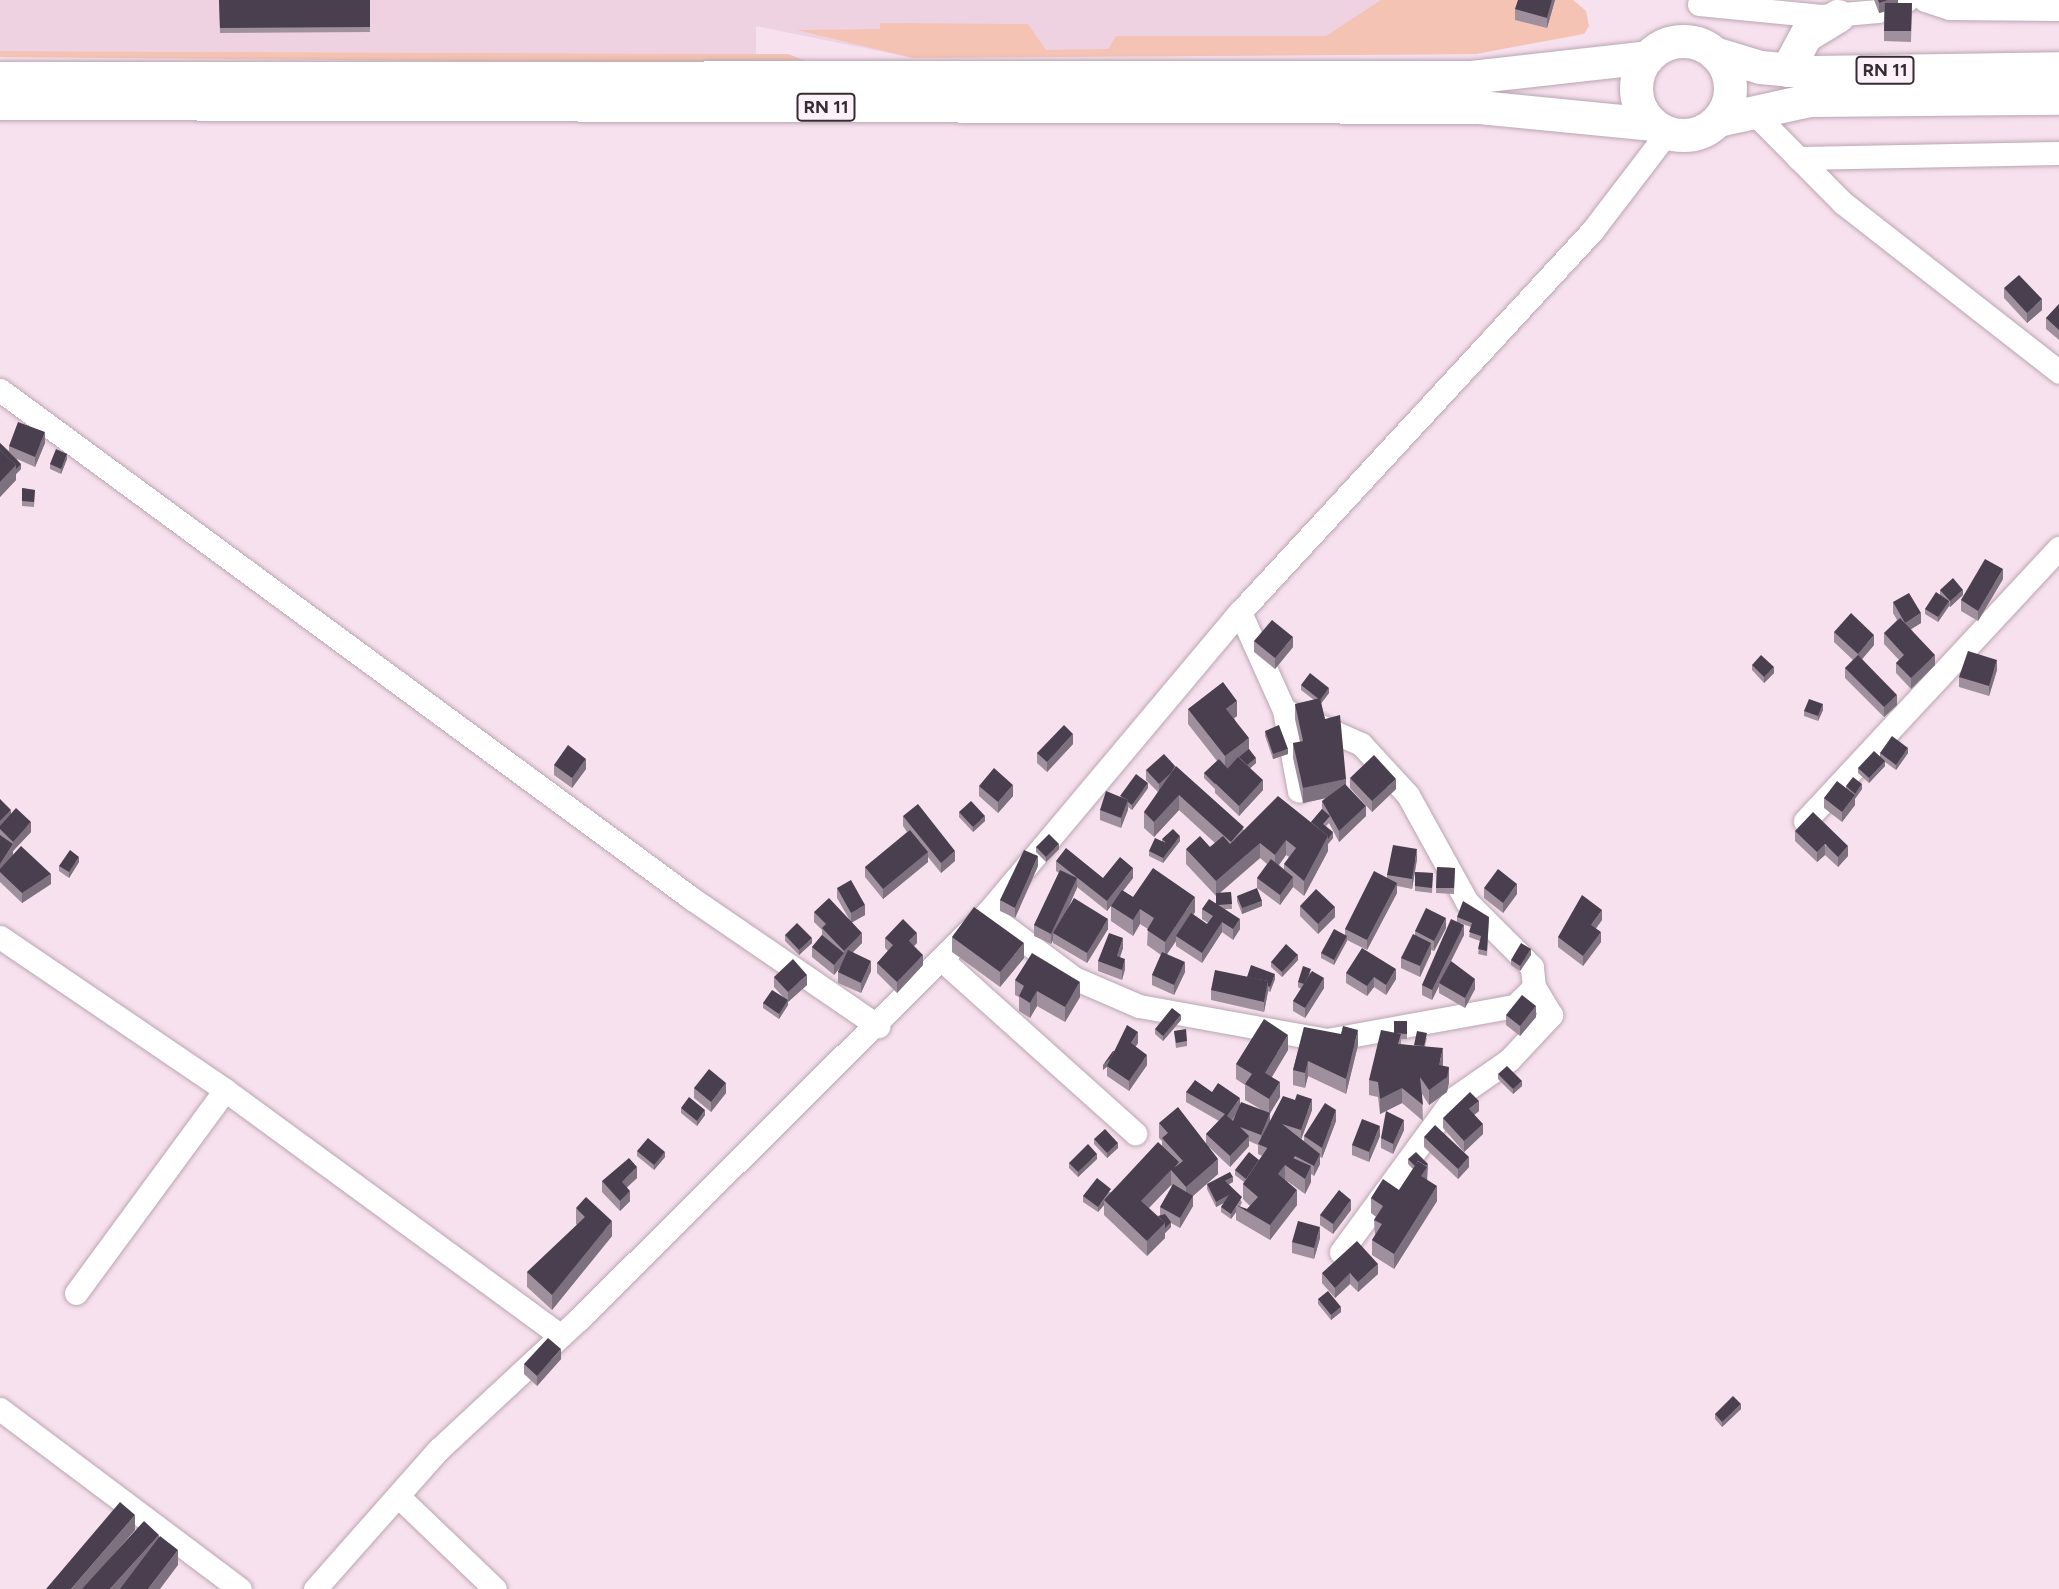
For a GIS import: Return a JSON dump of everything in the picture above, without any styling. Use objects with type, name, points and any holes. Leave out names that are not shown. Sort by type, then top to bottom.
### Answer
[{"type":"highway","points":[[1787,70],[1807,35],[1838,16]]},
{"type":"highway","points":[[1674,42],[1714,53],[1730,86],[1718,120],[1685,136],[1659,128],[1635,91],[1647,57],[1674,42]]},
{"type":"highway","name":"RN 11","points":[[1714,53],[1787,70],[2059,68]]},
{"type":"highway","name":"RN 11","points":[[0,78],[1470,77],[1647,57]]},
{"type":"highway","name":"RN 11","points":[[1718,120],[1750,109],[1809,100],[2059,98]]},
{"type":"highway","name":"RN 11","points":[[0,103],[1479,107],[1659,128]]},
{"type":"street","points":[[1925,0],[1949,8],[2059,9]]},
{"type":"street","points":[[1699,4],[1838,16],[1894,5]]},
{"type":"street","points":[[1750,109],[1843,203],[2059,372]]},
{"type":"street","points":[[315,1589],[398,1496],[877,1025],[987,913],[1240,612],[1592,231],[1659,128]]},
{"type":"street","points":[[1798,158],[2059,153]]},
{"type":"street","points":[[0,390],[691,898],[877,1025]]},
{"type":"street","points":[[1805,821],[2059,548]]},
{"type":"street","points":[[1240,612],[1284,710],[1299,791]]},
{"type":"street","points":[[1284,710],[1361,744],[1408,795],[1467,902],[1532,967],[1534,987],[1551,1015],[1509,1060],[1453,1099],[1341,1252]]},
{"type":"street","points":[[987,913],[1074,978],[1139,1006],[1327,1040],[1515,1006],[1534,987]]},
{"type":"street","points":[[0,937],[225,1090],[561,1336]]},
{"type":"street","points":[[941,959],[1135,1133]]},
{"type":"street","points":[[76,1293],[225,1090]]},
{"type":"street","points":[[0,1409],[240,1589]]},
{"type":"street","points":[[398,1496],[495,1589]]},
{"type":"shaded area","points":[[0,0],[1573,0],[1587,24],[1476,54],[913,58],[756,26],[756,54],[0,51]]},
{"type":"shaded area","points":[[1381,0],[1521,0],[1547,28],[1555,0],[1573,0],[1586,11],[1589,26],[1584,34],[1476,54],[913,58],[797,30],[880,29],[880,23],[1028,24],[1046,50],[1108,49],[1116,36],[1326,36]]},
{"type":"shaded area","points":[[0,51],[788,54],[814,64],[0,57]]},
{"type":"building","points":[[219,0],[370,0],[370,27],[220,28]]},
{"type":"building","points":[[1518,0],[1552,0],[1547,18],[1515,9]]},
{"type":"building","points":[[1885,3],[1912,3],[1911,31],[1884,31]]},
{"type":"building","points":[[2019,275],[2042,299],[2027,313],[2004,288]]},
{"type":"building","points":[[2059,304],[2059,330],[2046,318]]},
{"type":"building","points":[[18,422],[45,432],[35,457],[9,446]]},
{"type":"building","points":[[0,443],[21,464],[16,469],[16,465],[0,450]]},
{"type":"building","points":[[56,449],[67,454],[61,469],[50,464]]},
{"type":"building","points":[[0,450],[16,465],[0,482]]},
{"type":"building","points":[[22,488],[35,490],[34,502],[22,501]]},
{"type":"building","points":[[1985,559],[2003,569],[1978,611],[1961,600]]},
{"type":"building","points":[[1953,578],[1963,590],[1950,601],[1940,590]]},
{"type":"building","points":[[1936,592],[1949,601],[1938,617],[1925,609]]},
{"type":"building","points":[[1909,593],[1921,613],[1905,623],[1893,602]]},
{"type":"building","points":[[1851,613],[1874,635],[1858,654],[1834,632]]},
{"type":"building","points":[[1900,618],[1935,655],[1911,678],[1896,663],[1904,655],[1884,633]]},
{"type":"building","points":[[1272,620],[1293,637],[1275,658],[1254,641]]},
{"type":"building","points":[[1968,651],[1997,660],[1989,686],[1959,677]]},
{"type":"building","points":[[1761,655],[1774,667],[1764,677],[1752,665]]},
{"type":"building","points":[[1858,655],[1897,695],[1884,707],[1845,668]]},
{"type":"building","points":[[1310,673],[1329,688],[1320,700],[1301,685]]},
{"type":"building","points":[[1223,682],[1237,701],[1226,709],[1249,738],[1225,756],[1188,709]]},
{"type":"building","points":[[1320,698],[1325,719],[1340,715],[1346,779],[1303,788],[1293,743],[1303,741],[1295,704]]},
{"type":"building","points":[[1809,699],[1823,704],[1818,716],[1804,711]]},
{"type":"building","points":[[1064,725],[1073,734],[1047,762],[1037,753]]},
{"type":"building","points":[[1279,725],[1288,749],[1273,754],[1265,731]]},
{"type":"building","points":[[1892,736],[1908,748],[1896,765],[1880,753]]},
{"type":"building","points":[[568,745],[586,759],[572,778],[554,765]]},
{"type":"building","points":[[1249,749],[1256,758],[1247,765],[1239,757]]},
{"type":"building","points":[[1874,751],[1885,761],[1869,778],[1858,768]]},
{"type":"building","points":[[1164,754],[1175,766],[1159,784],[1146,770]]},
{"type":"building","points":[[1374,755],[1396,779],[1372,801],[1350,778]]},
{"type":"building","points":[[1238,757],[1263,780],[1239,806],[1215,783]]},
{"type":"building","points":[[1219,759],[1228,769],[1215,784],[1204,773]]},
{"type":"building","points":[[1176,766],[1244,827],[1231,842],[1179,795],[1154,822],[1144,812]]},
{"type":"building","points":[[994,768],[1013,785],[998,802],[979,786]]},
{"type":"building","points":[[1136,774],[1148,783],[1132,805],[1120,796]]},
{"type":"building","points":[[1853,777],[1862,784],[1855,794],[1846,786]]},
{"type":"building","points":[[1837,781],[1855,795],[1842,812],[1824,798]]},
{"type":"building","points":[[1345,784],[1366,806],[1339,831],[1322,801]]},
{"type":"building","points":[[1106,791],[1128,800],[1121,818],[1100,810]]},
{"type":"building","points":[[1278,796],[1328,836],[1304,881],[1284,864],[1296,848],[1286,840],[1275,855],[1260,843],[1216,881],[1186,849],[1200,836],[1210,847],[1223,836],[1230,844]]},
{"type":"building","points":[[0,799],[11,810],[0,821]]},
{"type":"building","points":[[971,801],[985,816],[973,827],[959,812]]},
{"type":"building","points":[[918,804],[955,851],[941,863],[903,816]]},
{"type":"building","points":[[16,808],[31,822],[13,842],[0,826]]},
{"type":"building","points":[[1322,809],[1330,816],[1323,824],[1333,832],[1328,839],[1328,836],[1311,822]]},
{"type":"building","points":[[1813,812],[1848,846],[1838,857],[1825,844],[1817,852],[1795,831]]},
{"type":"building","points":[[1173,829],[1180,836],[1163,858],[1149,851],[1155,838],[1166,843],[1162,839]]},
{"type":"building","points":[[910,830],[928,852],[883,889],[865,867]]},
{"type":"building","points":[[1049,834],[1059,844],[1046,857],[1036,847]]},
{"type":"building","points":[[0,835],[13,844],[0,864]]},
{"type":"building","points":[[1393,845],[1417,849],[1412,879],[1387,875]]},
{"type":"building","points":[[21,846],[51,874],[22,893],[0,872]]},
{"type":"building","points":[[1066,848],[1103,878],[1120,857],[1133,868],[1107,901],[1056,861]]},
{"type":"building","points":[[70,850],[79,857],[69,872],[59,866]]},
{"type":"building","points":[[1024,850],[1038,856],[1015,908],[1000,900]]},
{"type":"building","points":[[1271,859],[1293,877],[1280,895],[1257,878]]},
{"type":"building","points":[[1437,867],[1455,868],[1454,888],[1436,888]]},
{"type":"building","points":[[1153,868],[1195,897],[1165,942],[1147,930],[1154,918],[1140,909],[1133,920],[1111,906],[1122,890],[1133,897]]},
{"type":"building","points":[[1498,869],[1517,884],[1503,903],[1484,888]]},
{"type":"building","points":[[1060,870],[1077,878],[1051,934],[1034,925]]},
{"type":"building","points":[[1374,871],[1397,883],[1367,940],[1345,929]]},
{"type":"building","points":[[1415,872],[1433,873],[1432,888],[1415,886]]},
{"type":"building","points":[[851,880],[865,905],[851,913],[837,888]]},
{"type":"building","points":[[1257,888],[1262,901],[1242,908],[1237,896]]},
{"type":"building","points":[[1316,889],[1335,907],[1318,924],[1300,906]]},
{"type":"building","points":[[1231,892],[1232,904],[1216,904],[1216,893]]},
{"type":"building","points":[[1582,895],[1602,910],[1591,925],[1601,932],[1583,956],[1558,937]]},
{"type":"building","points":[[829,898],[862,933],[844,951],[822,928],[826,924],[814,912]]},
{"type":"building","points":[[1074,898],[1108,919],[1087,953],[1053,933]]},
{"type":"building","points":[[1209,899],[1240,919],[1233,929],[1222,922],[1202,953],[1176,936],[1191,913],[1207,924],[1213,916],[1202,909]]},
{"type":"building","points":[[1463,901],[1489,917],[1487,951],[1478,949],[1481,936],[1469,932],[1472,923],[1457,917]]},
{"type":"building","points":[[974,907],[1024,943],[1000,972],[952,937]]},
{"type":"building","points":[[1426,908],[1446,918],[1434,941],[1415,931]]},
{"type":"building","points":[[903,919],[917,933],[909,941],[923,955],[897,982],[877,963],[893,945],[885,938]]},
{"type":"building","points":[[1451,919],[1464,925],[1432,990],[1422,985]]},
{"type":"building","points":[[797,923],[812,938],[799,950],[785,935]]},
{"type":"building","points":[[1334,929],[1347,936],[1334,960],[1321,953]]},
{"type":"building","points":[[1109,933],[1123,938],[1117,956],[1125,959],[1122,970],[1098,961]]},
{"type":"building","points":[[1413,934],[1431,943],[1420,966],[1401,958]]},
{"type":"building","points":[[822,935],[844,953],[834,965],[812,947]]},
{"type":"building","points":[[1521,943],[1531,949],[1520,966],[1511,960]]},
{"type":"building","points":[[1286,944],[1298,955],[1282,972],[1271,962]]},
{"type":"building","points":[[1362,948],[1396,969],[1386,985],[1374,977],[1367,986],[1346,973]]},
{"type":"building","points":[[848,950],[871,961],[861,983],[838,972]]},
{"type":"building","points":[[1162,952],[1185,962],[1174,985],[1152,975]]},
{"type":"building","points":[[1032,953],[1080,982],[1065,1007],[1037,991],[1030,1003],[1019,996],[1024,986],[1015,980]]},
{"type":"building","points":[[793,959],[807,975],[788,992],[774,977]]},
{"type":"building","points":[[1451,961],[1475,979],[1465,998],[1439,983]]},
{"type":"building","points":[[1251,965],[1275,974],[1270,987],[1268,981],[1247,977]]},
{"type":"building","points":[[1303,966],[1311,969],[1304,984],[1298,982]]},
{"type":"building","points":[[1215,970],[1268,981],[1264,1002],[1211,990]]},
{"type":"building","points":[[1312,971],[1324,978],[1305,1008],[1293,1001]]},
{"type":"building","points":[[772,990],[788,1000],[779,1014],[763,1003]]},
{"type":"building","points":[[1522,995],[1536,1006],[1520,1026],[1506,1015]]},
{"type":"building","points":[[1172,1008],[1181,1015],[1163,1036],[1155,1029]]},
{"type":"building","points":[[1264,1019],[1288,1035],[1265,1073],[1280,1082],[1269,1099],[1245,1084],[1252,1074],[1236,1064]]},
{"type":"building","points":[[1394,1021],[1407,1021],[1407,1034],[1394,1033]]},
{"type":"building","points":[[1127,1025],[1138,1032],[1131,1043],[1147,1055],[1129,1081],[1107,1066]]},
{"type":"building","points":[[1343,1026],[1358,1030],[1346,1079],[1308,1061],[1305,1073],[1293,1070],[1304,1027],[1341,1034]]},
{"type":"building","points":[[1186,1029],[1187,1041],[1176,1043],[1174,1031]]},
{"type":"building","points":[[1381,1030],[1401,1034],[1398,1044],[1443,1048],[1439,1065],[1449,1067],[1447,1077],[1429,1090],[1420,1077],[1423,1105],[1402,1088],[1380,1099],[1378,1082],[1369,1080]]},
{"type":"building","points":[[1417,1031],[1427,1033],[1424,1046],[1414,1045]]},
{"type":"building","points":[[1507,1066],[1522,1081],[1513,1089],[1498,1074]]},
{"type":"building","points":[[709,1069],[726,1083],[711,1102],[694,1088]]},
{"type":"building","points":[[1195,1080],[1212,1092],[1218,1083],[1240,1098],[1227,1116],[1233,1121],[1241,1102],[1270,1113],[1261,1135],[1240,1127],[1249,1136],[1230,1156],[1206,1134],[1225,1114],[1186,1092]]},
{"type":"building","points":[[1470,1092],[1479,1101],[1469,1109],[1483,1124],[1464,1141],[1443,1118]]},
{"type":"building","points":[[1297,1094],[1312,1099],[1301,1130],[1282,1124],[1320,1154],[1314,1166],[1295,1156],[1293,1159],[1258,1144],[1283,1096],[1295,1100]]},
{"type":"building","points":[[689,1097],[705,1110],[697,1121],[681,1108]]},
{"type":"building","points":[[1325,1103],[1336,1110],[1322,1148],[1304,1136]]},
{"type":"building","points":[[1178,1107],[1218,1159],[1186,1187],[1171,1170],[1141,1201],[1165,1223],[1147,1241],[1104,1200],[1158,1142],[1179,1162],[1174,1168],[1183,1161],[1162,1138],[1168,1133],[1159,1123]]},
{"type":"building","points":[[1386,1111],[1404,1120],[1393,1144],[1381,1138]]},
{"type":"building","points":[[1362,1119],[1380,1126],[1369,1152],[1352,1145]]},
{"type":"building","points":[[1435,1125],[1469,1157],[1458,1169],[1424,1137]]},
{"type":"building","points":[[1105,1129],[1118,1143],[1107,1153],[1094,1139]]},
{"type":"building","points":[[648,1138],[665,1152],[654,1165],[637,1151]]},
{"type":"building","points":[[1088,1144],[1097,1154],[1078,1172],[1069,1163]]},
{"type":"building","points":[[1268,1147],[1311,1166],[1305,1179],[1285,1165],[1278,1174],[1297,1190],[1270,1225],[1236,1205],[1247,1209],[1258,1197],[1243,1184]]},
{"type":"building","points":[[1249,1152],[1259,1160],[1246,1179],[1235,1170]]},
{"type":"building","points":[[1416,1152],[1428,1164],[1426,1166],[1418,1161],[1415,1166],[1408,1159]]},
{"type":"building","points":[[629,1158],[637,1167],[622,1182],[630,1191],[620,1201],[602,1181]]},
{"type":"building","points":[[1418,1161],[1427,1167],[1421,1176],[1437,1186],[1394,1254],[1372,1240],[1382,1224],[1374,1220],[1383,1206],[1371,1198],[1383,1179],[1399,1190]]},
{"type":"building","points":[[1230,1172],[1233,1177],[1225,1181],[1242,1197],[1231,1214],[1221,1207],[1229,1195],[1216,1202],[1207,1184]]},
{"type":"building","points":[[1097,1178],[1111,1189],[1098,1207],[1083,1196]]},
{"type":"building","points":[[1173,1184],[1193,1196],[1180,1218],[1160,1207]]},
{"type":"building","points":[[1339,1190],[1351,1200],[1333,1224],[1320,1215]]},
{"type":"building","points":[[586,1197],[612,1221],[552,1295],[527,1272],[585,1217],[576,1208]]},
{"type":"building","points":[[1165,1214],[1171,1222],[1165,1228],[1165,1223],[1158,1216]]},
{"type":"building","points":[[1298,1221],[1320,1227],[1314,1248],[1292,1242]]},
{"type":"building","points":[[1357,1241],[1378,1264],[1358,1282],[1350,1273],[1335,1288],[1322,1273]]},
{"type":"building","points":[[1328,1291],[1341,1307],[1331,1315],[1318,1299]]},
{"type":"building","points":[[548,1338],[561,1349],[537,1376],[524,1364]]},
{"type":"building","points":[[1733,1396],[1741,1404],[1722,1422],[1715,1414]]},
{"type":"building","points":[[120,1502],[135,1515],[71,1589],[46,1589]]},
{"type":"building","points":[[144,1521],[159,1535],[110,1589],[82,1589]]},
{"type":"building","points":[[160,1536],[178,1550],[148,1589],[120,1589]]}]
